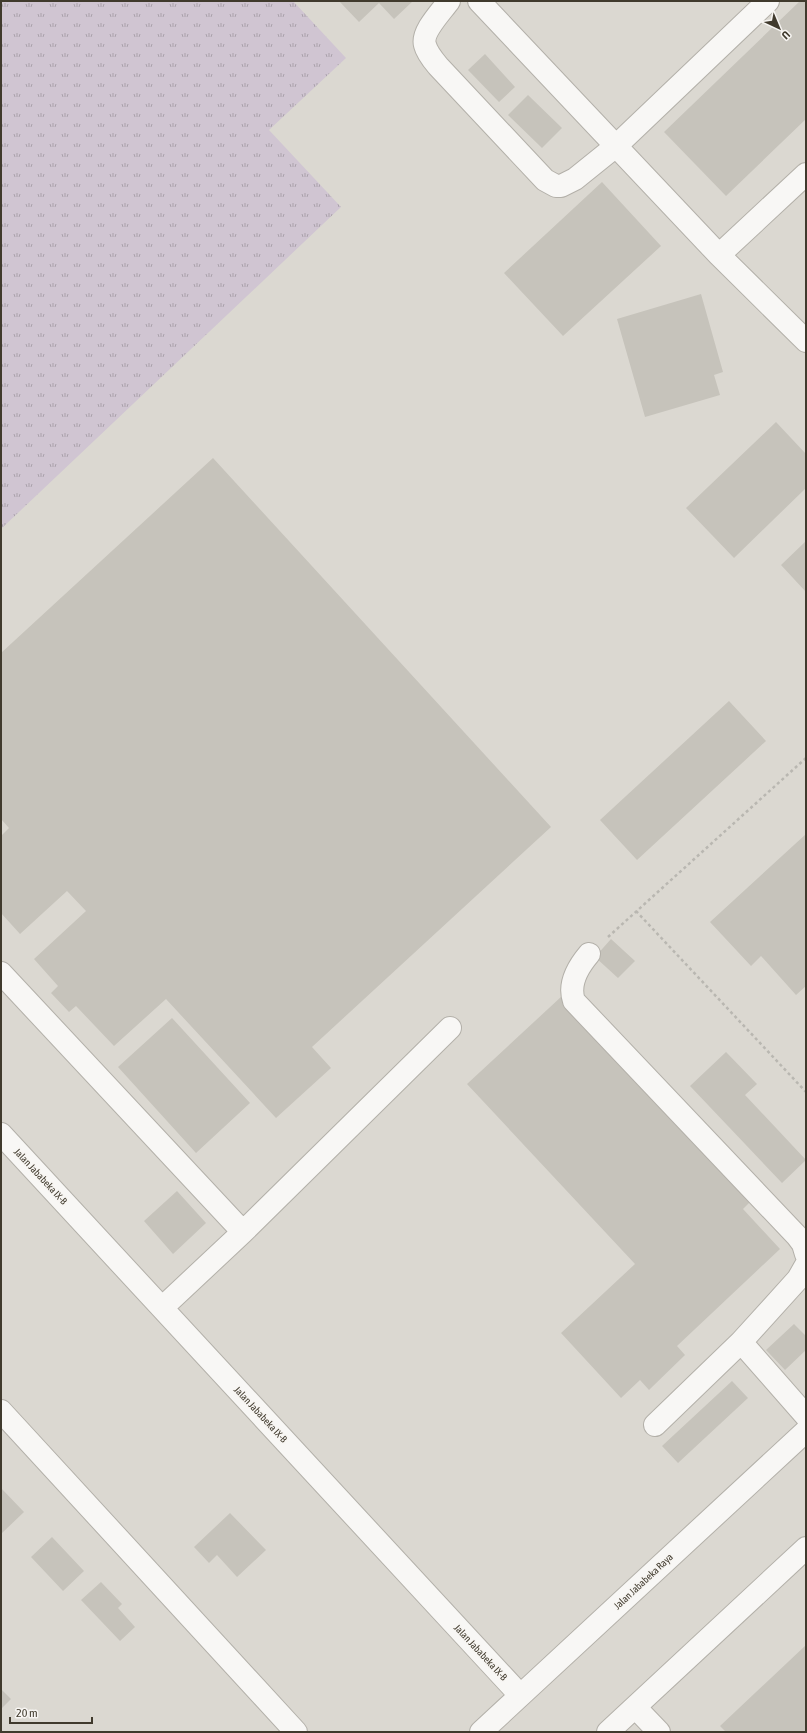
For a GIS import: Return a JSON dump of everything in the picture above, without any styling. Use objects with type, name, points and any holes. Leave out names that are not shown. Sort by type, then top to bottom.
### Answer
[{"type":"street","points":[[449,1],[428,29],[425,36],[424,44],[428,54],[545,180],[552,185],[561,186],[575,179],[616,146],[768,1]]},
{"type":"street","points":[[479,1],[719,255],[806,341]]},
{"type":"street","points":[[719,255],[806,174]]},
{"type":"street","points":[[589,954],[579,966],[577,972],[572,995],[574,1001],[797,1236],[803,1244],[806,1254]]},
{"type":"street","points":[[1,973],[243,1232]]},
{"type":"street","points":[[163,1307],[243,1232],[450,1028]]},
{"type":"street","name":"Jalan Jababeka IX-B","points":[[1,1134],[163,1307],[520,1695]]},
{"type":"street","points":[[656,1425],[741,1342],[798,1280],[806,1265]]},
{"type":"street","points":[[741,1342],[806,1416]]},
{"type":"street","points":[[1,1411],[296,1732]]},
{"type":"street","name":"Jalan Jababeka Raya","points":[[481,1732],[806,1431]]},
{"type":"street","points":[[608,1732],[806,1548]]},
{"type":"street","points":[[636,1707],[659,1732]]},
{"type":"path","points":[[589,954],[806,758]]},
{"type":"path","points":[[636,911],[806,1092]]},
{"type":"shaded area","points":[[1,1],[806,1],[806,1732],[1,1732]]},
{"type":"green space","points":[[1,1],[293,1],[346,58],[269,130],[341,207],[1,529]]},
{"type":"building","points":[[339,1],[413,1],[394,19],[379,3],[359,22]]},
{"type":"building","points":[[800,1],[806,1],[806,119],[726,196],[664,132]]},
{"type":"building","points":[[485,54],[515,87],[499,102],[468,70]]},
{"type":"building","points":[[528,95],[562,128],[542,148],[508,115]]},
{"type":"building","points":[[602,182],[661,246],[563,336],[504,273]]},
{"type":"building","points":[[701,294],[723,372],[714,375],[720,395],[645,417],[617,319]]},
{"type":"building","points":[[776,422],[806,454],[806,488],[734,558],[686,508]]},
{"type":"building","points":[[213,458],[551,827],[312,1047],[331,1068],[276,1118],[166,999],[114,1046],[76,1006],[69,1012],[51,993],[58,986],[34,959],[86,911],[67,891],[20,934],[1,913],[1,836],[9,828],[1,819],[1,653]]},
{"type":"building","points":[[806,541],[806,592],[781,565]]},
{"type":"building","points":[[729,701],[766,741],[637,860],[600,820]]},
{"type":"building","points":[[806,834],[806,986],[796,995],[761,956],[751,966],[710,922]]},
{"type":"building","points":[[611,939],[635,961],[618,978],[595,957]]},
{"type":"building","points":[[562,996],[751,1201],[743,1209],[780,1249],[677,1346],[685,1355],[649,1390],[640,1380],[621,1398],[561,1333],[635,1264],[467,1084]]},
{"type":"building","points":[[172,1018],[250,1103],[196,1153],[118,1067]]},
{"type":"building","points":[[726,1052],[757,1084],[745,1095],[806,1160],[782,1183],[690,1086]]},
{"type":"building","points":[[177,1191],[206,1223],[173,1254],[144,1221]]},
{"type":"building","points":[[794,1324],[806,1336],[806,1350],[785,1370],[766,1350]]},
{"type":"building","points":[[732,1381],[748,1398],[678,1463],[662,1446]]},
{"type":"building","points":[[1,1488],[24,1512],[1,1534]]},
{"type":"building","points":[[230,1513],[266,1550],[237,1577],[217,1555],[209,1563],[194,1547]]},
{"type":"building","points":[[52,1537],[84,1571],[63,1591],[31,1557]]},
{"type":"building","points":[[101,1582],[122,1604],[118,1608],[135,1627],[120,1641],[81,1600]]},
{"type":"building","points":[[806,1645],[806,1732],[726,1732],[720,1726]]},
{"type":"building","points":[[1,1689],[11,1699],[1,1709]]}]
